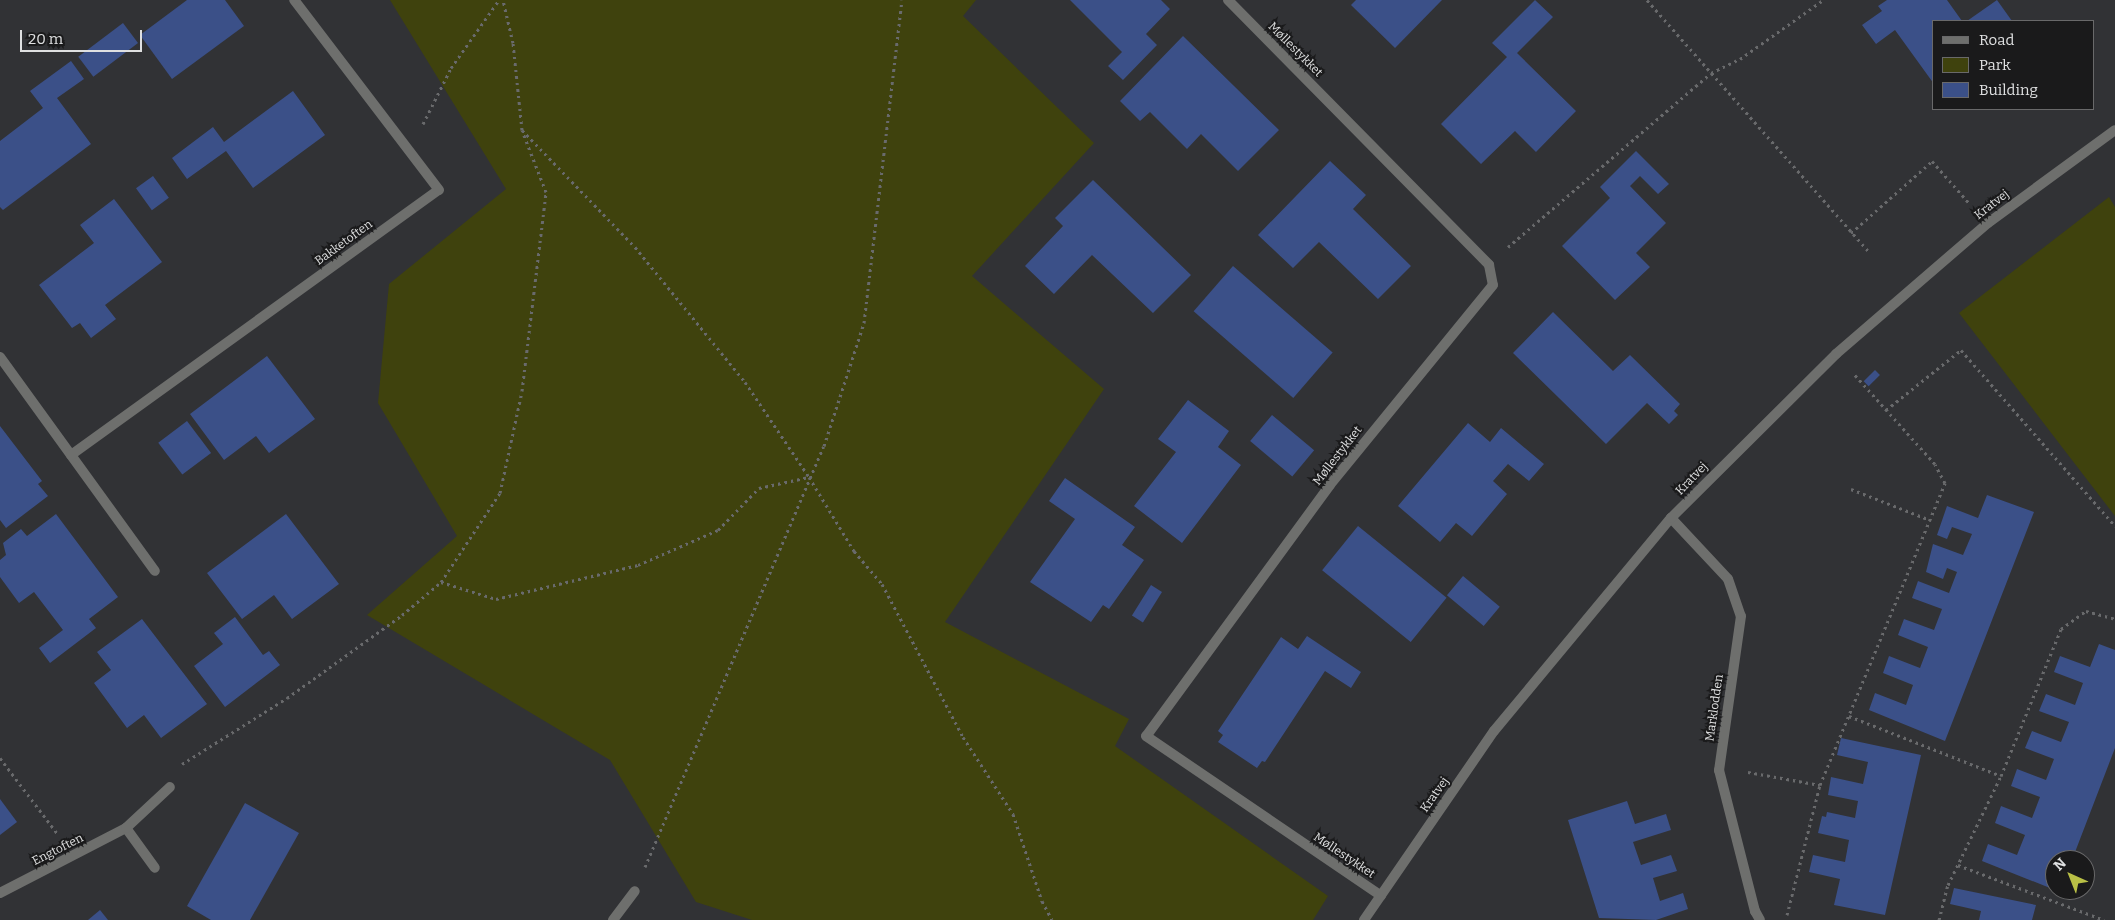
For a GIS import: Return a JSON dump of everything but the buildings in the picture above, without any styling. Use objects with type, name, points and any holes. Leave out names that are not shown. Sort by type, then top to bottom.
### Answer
[{"type":"street","name":"Bakketoften","points":[[71,455],[439,190],[294,0]]},
{"type":"street","name":"Møllestykket","points":[[1228,0],[1489,265],[1493,285],[1330,485],[1146,736],[1381,896]]},
{"type":"street","name":"Kratvej","points":[[1364,920],[1494,731],[1671,518],[1836,354],[1988,224],[2115,130]]},
{"type":"street","points":[[0,357],[155,571]]},
{"type":"street","name":"Marklodden","points":[[1671,518],[1728,579],[1741,616],[1719,770],[1760,920]]},
{"type":"street","name":"Engtoften","points":[[0,893],[126,828],[170,787]]},
{"type":"street","points":[[126,828],[155,868]]},
{"type":"street","points":[[613,920],[635,891]]},
{"type":"path","points":[[409,151],[451,68],[499,0]]},
{"type":"path","points":[[170,787],[182,763],[287,698],[402,616],[441,582],[500,493],[522,390],[546,192],[522,130],[513,43],[503,0]]},
{"type":"path","points":[[635,891],[824,446],[864,323],[902,0]]},
{"type":"path","points":[[1646,0],[1851,233],[1870,252]]},
{"type":"path","points":[[1489,265],[1711,73],[1740,59],[1823,0]]},
{"type":"path","points":[[522,130],[635,247],[745,382],[810,477],[854,551],[882,584],[963,737],[1013,814],[1042,901],[1052,920]]},
{"type":"path","points":[[1851,233],[1932,161],[1988,224]]},
{"type":"path","points":[[1886,410],[1961,350],[2115,526]]},
{"type":"path","points":[[1786,920],[1820,785],[1945,483],[1935,464],[1836,354]]},
{"type":"path","points":[[441,582],[496,599],[638,565],[718,530],[759,488],[810,477]]},
{"type":"path","points":[[1851,489],[1930,520]]},
{"type":"path","points":[[1939,920],[1958,865],[2001,776],[2061,629],[2086,611],[2115,619]]},
{"type":"path","points":[[1849,716],[2001,776]]},
{"type":"path","points":[[0,758],[74,856]]},
{"type":"path","points":[[1719,770],[1820,785]]},
{"type":"path","points":[[1958,865],[2104,920]]},
{"type":"green space","points":[[390,0],[976,0],[963,16],[1094,143],[972,276],[1104,389],[945,622],[1129,719],[1115,746],[1328,896],[1313,920],[752,920],[696,902],[610,760],[367,615],[457,536],[378,403],[389,284],[506,189]]},
{"type":"green space","points":[[2109,197],[2115,207],[2115,516],[1959,313]]}]
